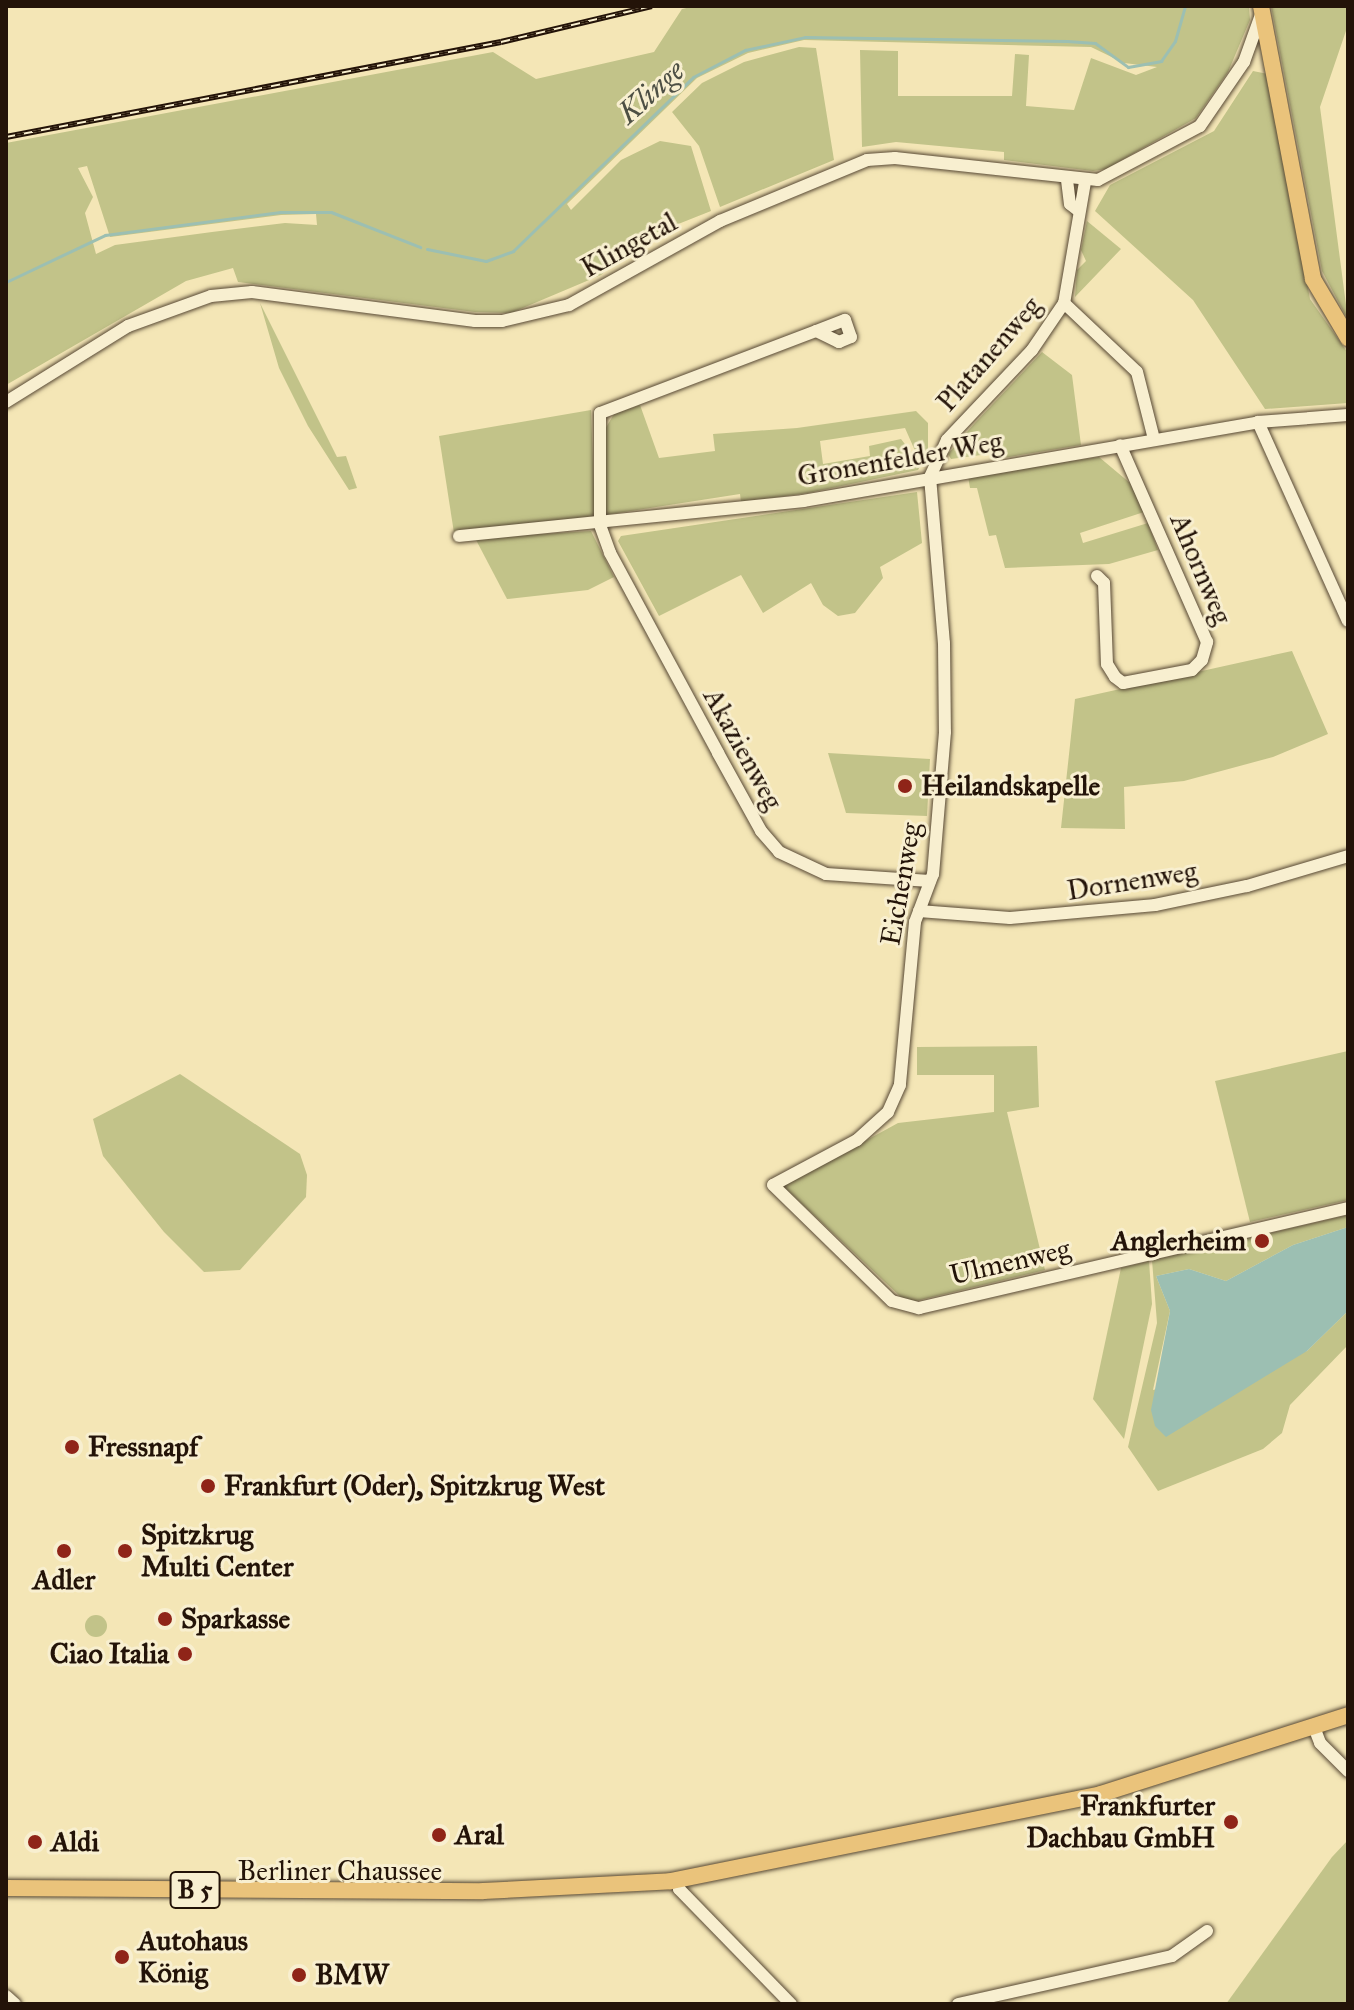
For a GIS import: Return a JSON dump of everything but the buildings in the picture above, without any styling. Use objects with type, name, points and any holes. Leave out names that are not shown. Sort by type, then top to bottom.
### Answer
[{"type":"main road","points":[[1262,9],[1313,279],[1348,338]]},
{"type":"main road","name":"Berliner Chaussee","points":[[6,1896],[574,1898],[625,1895],[1101,1794],[1348,1715]]},
{"type":"main road","name":"Berliner Chaussee","points":[[6,1888],[483,1891],[676,1883]]},
{"type":"street","name":"Klingetal","points":[[6,402],[128,326],[211,296],[252,292],[502,321],[582,299],[720,221],[867,160],[895,158],[1085,182],[1135,164],[1200,126],[1244,62],[1262,9]]},
{"type":"street","points":[[1244,62],[1270,53]]},
{"type":"street","points":[[1067,180],[1070,204],[1079,211]]},
{"type":"street","name":"Platanenweg","points":[[930,477],[947,440],[1032,350],[1064,303],[1085,182]]},
{"type":"street","points":[[1064,303],[1137,372],[1145,387],[1154,439]]},
{"type":"street","points":[[600,525],[600,413],[816,331]]},
{"type":"street","name":"Gronenfelder Weg","points":[[459,536],[600,525],[803,501],[1258,422],[1348,415]]},
{"type":"street","points":[[1258,422],[1348,621]]},
{"type":"street","name":"Ahornweg","points":[[1097,576],[1104,583],[1107,664],[1115,677],[1123,683],[1192,670],[1202,660],[1207,642],[1120,445]]},
{"type":"street","name":"Eichenweg","points":[[773,1185],[857,1140],[888,1112],[906,1052],[919,911],[930,881],[945,732],[944,643],[930,477]]},
{"type":"street","name":"Akazienweg","points":[[600,525],[610,553],[718,753],[761,831],[779,852],[826,874],[930,881]]},
{"type":"street","name":"Dornenweg","points":[[919,911],[1010,918],[1155,905],[1260,883],[1348,856]]},
{"type":"street","name":"Ulmenweg","points":[[773,1185],[892,1301],[919,1308],[1348,1208]]},
{"type":"street","points":[[1314,1727],[1320,1743],[1348,1771]]},
{"type":"street","points":[[676,1883],[791,2004]]},
{"type":"street","points":[[958,2004],[1172,1956],[1207,1931]]},
{"type":"street","points":[[6,1996],[15,2004]]},
{"type":"green space","points":[[695,6],[1249,6],[1250,20],[1228,72],[1196,118],[1106,169],[1093,171],[1004,160],[1004,152],[896,142],[862,147],[860,50],[898,51],[898,96],[1012,96],[1015,54],[1029,55],[1026,106],[1074,110],[1091,58],[1136,75],[1157,67],[1124,63],[1091,47],[804,40],[748,53],[697,78],[567,204],[571,210],[621,160],[660,141],[691,146],[711,211],[643,238],[601,275],[511,313],[475,312],[238,282],[233,268],[186,281],[6,385],[6,143],[493,52],[536,79],[654,52],[682,9]],"holes":[[[87,166],[110,237],[281,215],[316,214],[317,225],[285,223],[212,232],[115,245],[96,254],[85,213],[93,197],[78,168]]]},
{"type":"green space","points":[[1271,6],[1348,6],[1348,25],[1320,107],[1348,320],[1322,271]]},
{"type":"green space","points":[[799,47],[816,48],[834,160],[720,207],[699,146],[672,112],[702,83],[744,62]]},
{"type":"green space","points":[[1253,71],[1268,74],[1310,299],[1348,353],[1348,403],[1265,409],[1193,300],[1095,211],[1110,185],[1214,131]]},
{"type":"green space","points":[[1087,221],[1121,249],[1075,297],[1077,270],[1086,261],[1081,250]]},
{"type":"green space","points":[[260,303],[337,457],[346,456],[357,488],[349,490],[308,426],[279,368]]},
{"type":"green space","points":[[1042,352],[1072,375],[1081,445],[997,459],[996,453],[951,459],[948,454]]},
{"type":"green space","points":[[640,405],[659,458],[715,451],[713,434],[797,428],[916,411],[928,423],[928,452],[924,459],[916,453],[905,428],[820,441],[823,464],[870,456],[869,446],[901,439],[921,465],[918,470],[808,493],[741,502],[740,494],[605,515],[601,436],[614,414]]},
{"type":"green space","points":[[591,410],[595,518],[454,533],[439,436]]},
{"type":"green space","points":[[1099,457],[1130,483],[1144,512],[1080,533],[1083,543],[1148,523],[1158,550],[1109,564],[1005,568],[996,535],[989,536],[977,488],[970,488],[968,476]]},
{"type":"green space","points":[[917,492],[922,543],[880,567],[883,578],[855,613],[838,616],[823,605],[811,583],[763,613],[741,575],[659,616],[618,541],[621,536]]},
{"type":"green space","points":[[591,531],[614,577],[588,590],[507,599],[475,538]]},
{"type":"green space","points":[[1292,651],[1328,734],[1273,757],[1184,781],[1124,787],[1125,829],[1061,828],[1075,699]]},
{"type":"green space","points":[[828,753],[930,759],[927,816],[846,813]]},
{"type":"green space","points":[[1037,1046],[1039,1107],[1007,1112],[1045,1270],[916,1301],[903,1299],[783,1186],[898,1123],[994,1112],[994,1075],[917,1075],[917,1047]]},
{"type":"green space","points":[[1348,1051],[1348,1200],[1250,1222],[1215,1081]]},
{"type":"green space","points":[[180,1074],[300,1154],[307,1175],[306,1197],[240,1270],[204,1272],[164,1232],[103,1156],[93,1119]]},
{"type":"green space","points":[[1348,1215],[1348,1227],[1293,1245],[1226,1281],[1189,1269],[1156,1276],[1170,1311],[1153,1390],[1307,1351],[1348,1311],[1348,1345],[1290,1405],[1282,1433],[1263,1449],[1158,1491],[1128,1447],[1157,1323],[1152,1260]]},
{"type":"green space","points":[[1149,1261],[1152,1304],[1124,1439],[1093,1399],[1121,1268]]},
{"type":"green space","points":[[96,1615],[104,1618],[107,1626],[104,1634],[96,1637],[88,1634],[85,1626],[88,1618]]},
{"type":"green space","points":[[1348,1840],[1348,2004],[1226,2004],[1332,1857]]},
{"type":"shaded area","points":[[1348,1227],[1348,1311],[1307,1351],[1166,1437],[1155,1426],[1151,1410],[1170,1311],[1156,1276],[1189,1269],[1226,1281],[1293,1245]]},
{"type":"waterway","name":"Klinge","points":[[427,249],[486,261],[513,251],[693,77],[745,50],[805,37],[1067,41],[1095,43],[1128,67],[1161,61],[1175,41],[1185,6]]},
{"type":"waterway","name":"Klinge","points":[[6,282],[105,235],[280,212],[331,212],[420,247]]},
{"type":"railway","points":[[6,137],[501,42],[652,6]]},
{"type":"place","name":"Heilandskapelle","points":[[905,786]]},
{"type":"place","name":"Anglerheim","points":[[1262,1241]]},
{"type":"place","name":"Fressnapf","points":[[72,1447]]},
{"type":"place","name":"Frankfurt (Oder), Spitzkrug West","points":[[208,1486]]},
{"type":"place","name":"Adler","points":[[64,1551]]},
{"type":"place","name":"Spitzkrug Multi Center","points":[[125,1551]]},
{"type":"place","name":"Sparkasse","points":[[165,1619]]},
{"type":"place","name":"Ciao Italia","points":[[185,1654]]},
{"type":"place","name":"Frankfurter Dachbau GmbH","points":[[1231,1822]]},
{"type":"place","name":"Aral","points":[[439,1835]]},
{"type":"place","name":"Aldi","points":[[35,1842]]},
{"type":"place","name":"Autohaus König","points":[[122,1957]]},
{"type":"place","name":"BMW","points":[[299,1975]]}]
